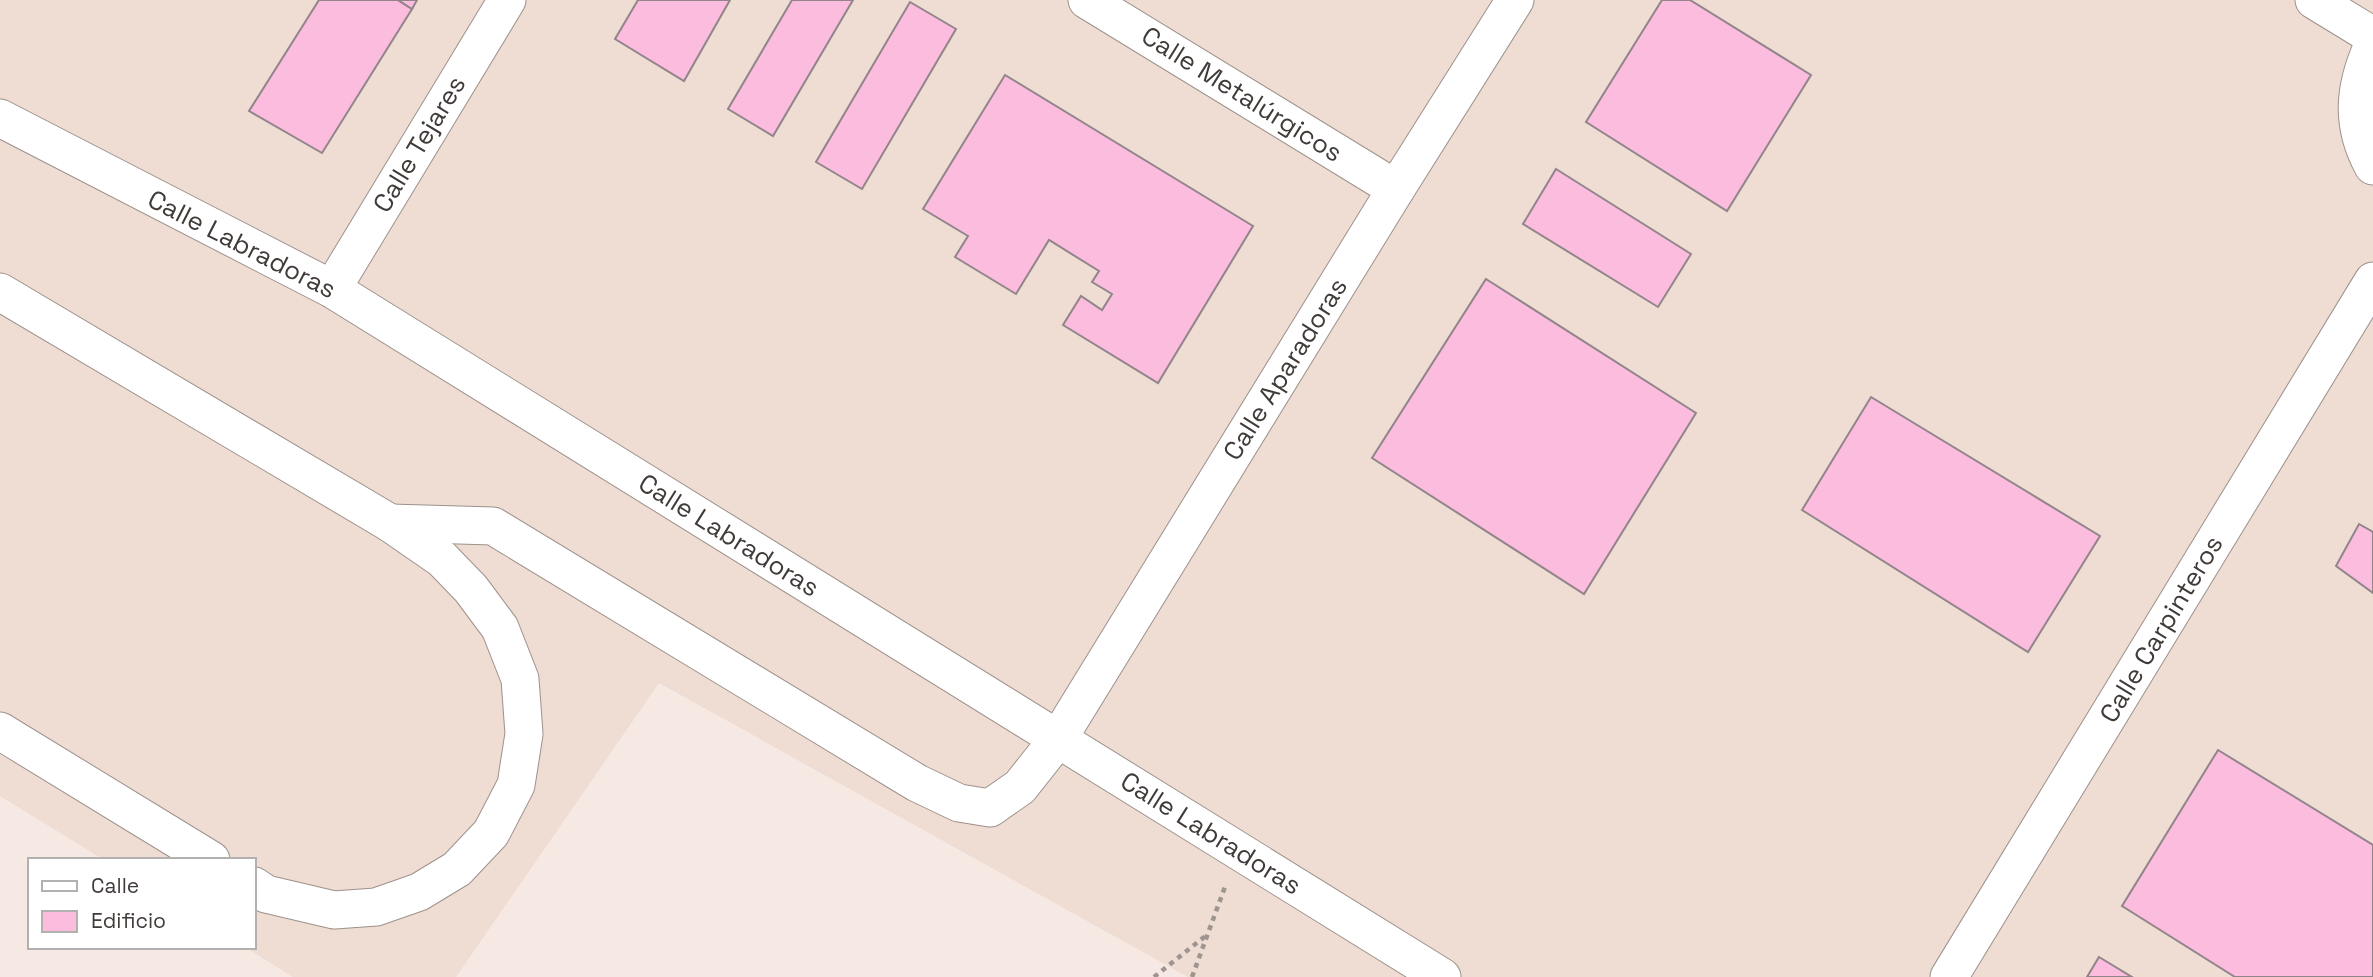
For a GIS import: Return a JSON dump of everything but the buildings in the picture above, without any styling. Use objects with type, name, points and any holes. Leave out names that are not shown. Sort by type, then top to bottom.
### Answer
[{"type":"street","name":"Calle Tejares","points":[[332,289],[507,0]]},
{"type":"street","name":"Calle Metalúrgicos","points":[[1087,0],[1396,189]]},
{"type":"street","name":"Calle Aparadoras","points":[[390,523],[493,527],[917,783],[959,803],[990,808],[1020,787],[1058,738],[1515,0]]},
{"type":"street","points":[[2314,0],[2373,36]]},
{"type":"street","points":[[2373,45],[2360,73],[2356,110],[2363,149],[2373,166]]},
{"type":"street","name":"Calle Labradoras","points":[[0,118],[332,289],[1443,977]]},
{"type":"street","name":"Calle Carpinteros","points":[[1949,977],[2373,281]]},
{"type":"street","points":[[0,292],[390,523],[442,559],[471,589],[500,628],[520,679],[524,734],[516,785],[491,833],[457,869],[419,892],[376,907],[334,909],[266,894],[256,887]]},
{"type":"street","points":[[0,731],[208,858]]},
{"type":"path","points":[[1192,977],[1238,850]]},
{"type":"path","points":[[1154,977],[1208,933]]},
{"type":"shaded area","points":[[0,0],[2373,0],[2373,977],[1188,977],[659,683],[456,977],[293,977],[248,949],[256,949],[256,858],[101,858],[0,796]]}]
